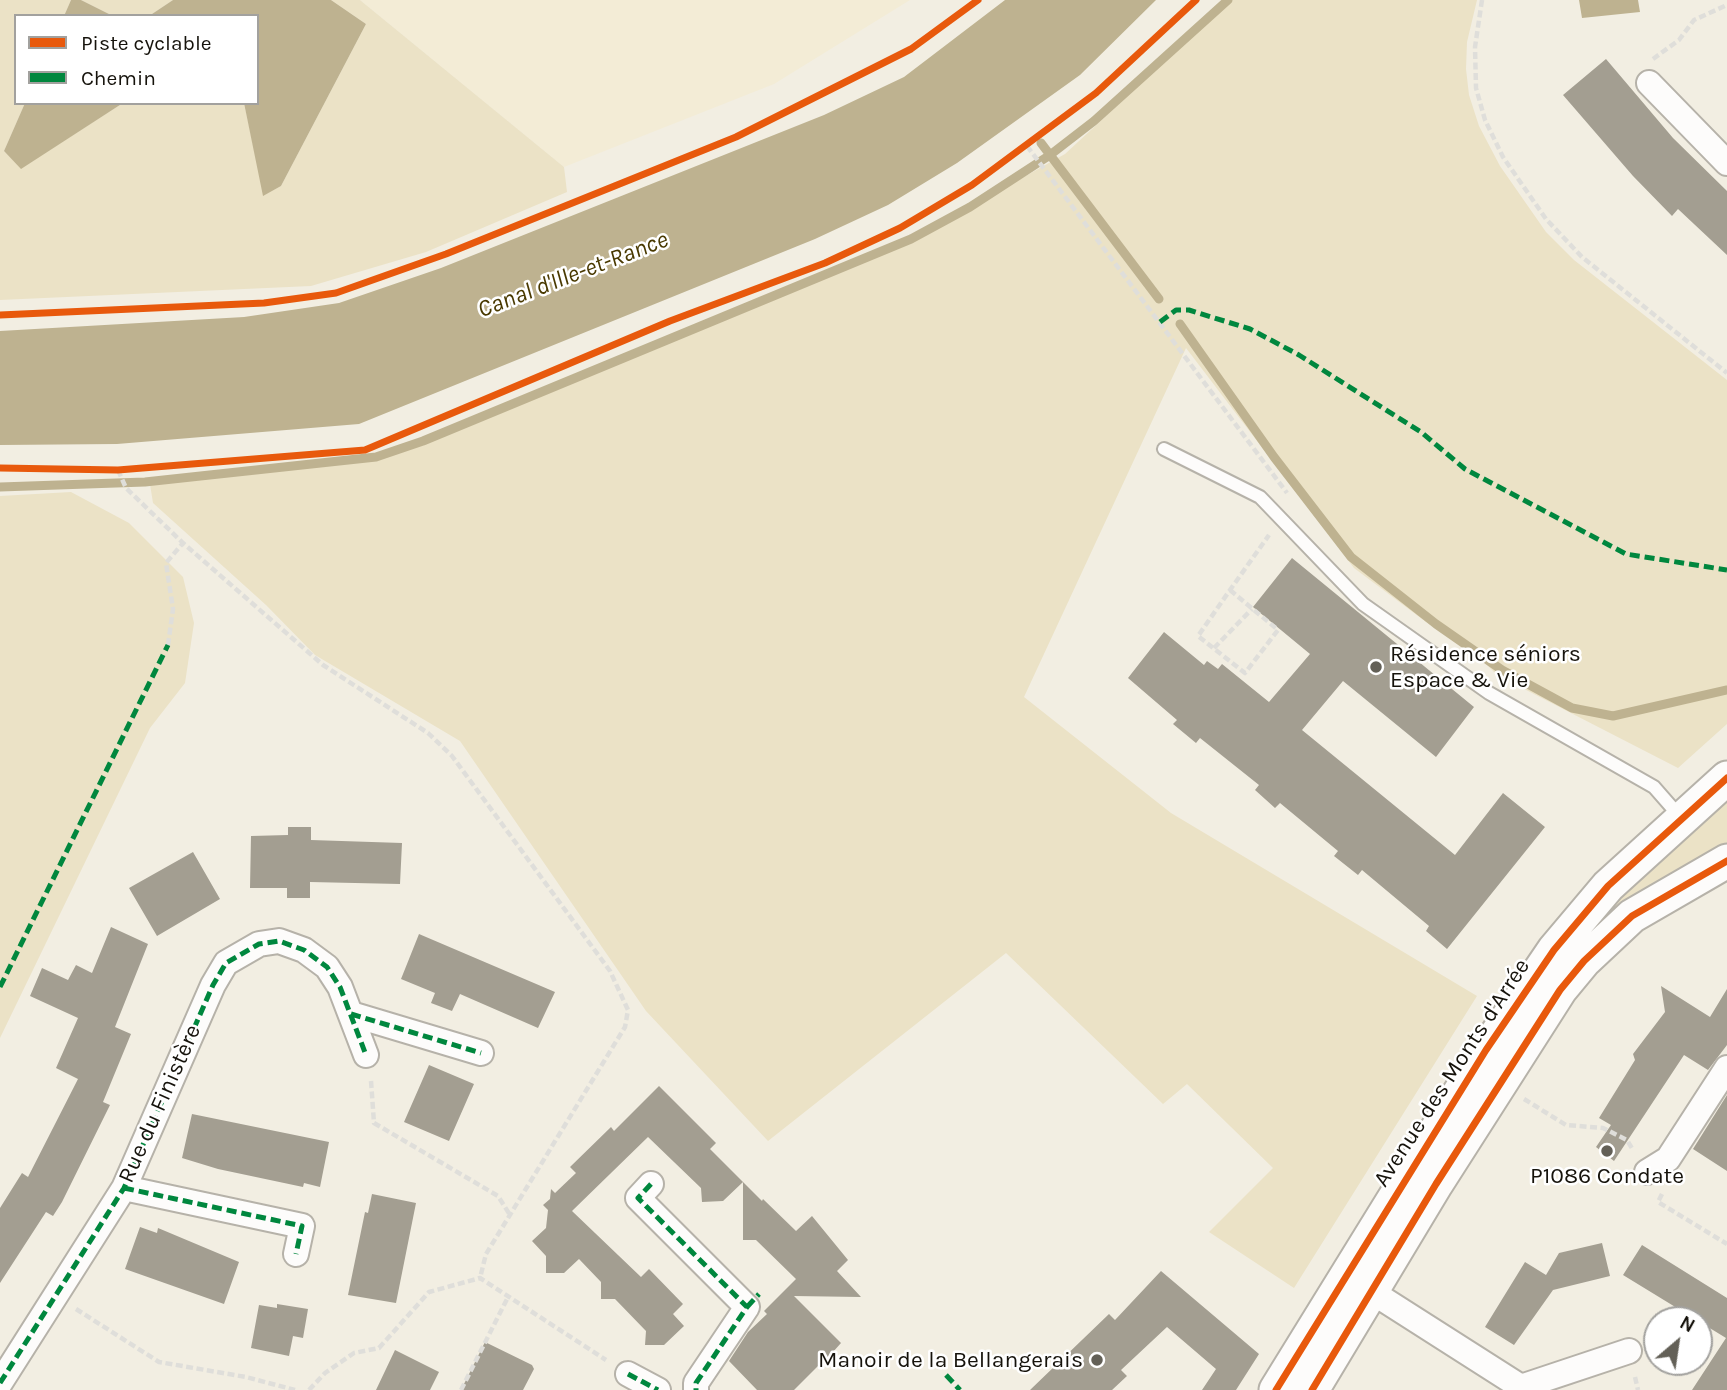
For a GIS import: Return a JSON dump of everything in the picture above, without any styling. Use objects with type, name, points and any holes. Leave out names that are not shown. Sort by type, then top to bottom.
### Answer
[{"type":"street","points":[[1649,83],[1727,163]]},
{"type":"street","name":"Avenue des Monts d'Arrée","points":[[1276,1390],[1486,1050],[1554,950],[1608,887],[1727,778]]},
{"type":"street","name":"Avenue des Monts d'Arrée","points":[[1312,1390],[1436,1184],[1502,1085],[1560,990],[1607,937],[1632,916],[1727,862]]},
{"type":"street","name":"Rue du Finistère","points":[[0,1382],[57,1297],[124,1188],[213,985],[226,963],[259,944],[279,941],[304,950],[327,967],[340,987],[366,1055]]},
{"type":"street","points":[[351,1014],[481,1053]]},
{"type":"street","points":[[1647,1172],[1668,1159],[1727,1068]]},
{"type":"street","points":[[651,1184],[638,1198],[753,1301],[696,1383],[696,1390]]},
{"type":"street","points":[[124,1188],[302,1226],[296,1254]]},
{"type":"street","points":[[1372,1292],[1521,1388],[1629,1351]]},
{"type":"street","points":[[628,1374],[658,1390]]},
{"type":"lane","points":[[1164,449],[1260,497],[1363,604],[1489,693],[1654,787],[1682,819]]},
{"type":"path","points":[[1482,0],[1475,47],[1476,88],[1485,120],[1503,157],[1546,219],[1582,257],[1727,373]]},
{"type":"path","points":[[1649,83],[1642,82],[1655,57],[1679,40],[1694,20],[1727,5]]},
{"type":"path","points":[[1027,146],[1288,495],[1288,504],[1281,517],[1230,590],[1198,636],[1245,673],[1278,631],[1230,590]]},
{"type":"path","points":[[118,470],[126,488],[183,543],[323,665],[428,733],[452,756],[610,971],[628,1010],[625,1027],[486,1254],[480,1278]]},
{"type":"path","points":[[168,645],[173,592],[166,563],[183,543]]},
{"type":"path","points":[[1214,648],[1252,609]]},
{"type":"path","points":[[366,1055],[374,1102],[374,1123],[498,1196],[510,1215]]},
{"type":"path","points":[[1502,1085],[1566,1125],[1603,1128],[1627,1140],[1647,1172],[1667,1185],[1658,1202],[1727,1244]]},
{"type":"path","points":[[309,1390],[325,1373],[354,1353],[379,1348],[429,1292],[480,1278],[628,1374]]},
{"type":"path","points":[[57,1297],[159,1362],[246,1377],[295,1390]]},
{"type":"path","points":[[461,1390],[508,1297]]},
{"type":"shaded area","points":[[0,0],[71,0],[65,14],[14,14],[14,105],[24,105],[4,151],[21,168],[120,105],[244,105],[264,195],[281,186],[366,24],[331,0],[360,0],[564,167],[567,192],[426,252],[311,286],[0,300]]},
{"type":"shaded area","points":[[81,0],[173,0],[152,14],[109,14]]},
{"type":"shaded area","points":[[360,0],[910,0],[774,84],[564,167]]},
{"type":"shaded area","points":[[1231,0],[1477,0],[1467,42],[1469,95],[1479,126],[1500,166],[1546,232],[1574,260],[1727,380],[1727,724],[1678,768],[1497,675],[1471,649],[1426,622],[1354,568],[1186,348],[1024,697],[1171,813],[1477,996],[1294,1288],[1209,1232],[1273,1168],[1187,1084],[1163,1104],[1006,953],[768,1141],[646,1011],[460,741],[315,655],[266,605],[153,503],[149,478],[381,457],[941,223],[1065,154]]},
{"type":"shaded area","points":[[71,492],[129,523],[183,577],[194,623],[185,683],[150,728],[0,1038],[0,496]]},
{"type":"shaded area","points":[[1727,793],[1727,847],[1697,859],[1602,924],[1598,917]]},
{"type":"water","points":[[71,0],[81,0],[109,14],[65,14]]},
{"type":"water","points":[[173,0],[331,0],[366,24],[281,186],[263,196],[244,105],[259,105],[259,14],[152,14]]},
{"type":"water","name":"Canal d'Ille-et-Rance","points":[[1005,0],[1156,0],[1080,75],[957,163],[888,205],[815,239],[359,424],[117,444],[0,445],[0,331],[244,317],[339,303],[441,268],[824,115],[904,77]]},
{"type":"water","points":[[1579,0],[1638,0],[1640,12],[1582,18]]},
{"type":"water","points":[[24,105],[120,105],[21,169],[4,151]]},
{"type":"building","points":[[1606,59],[1673,138],[1727,191],[1727,255],[1678,209],[1672,216],[1633,176],[1563,95]]},
{"type":"building","points":[[1292,558],[1474,707],[1436,757],[1343,681],[1302,730],[1455,855],[1503,793],[1545,827],[1447,949],[1426,931],[1429,926],[1362,870],[1358,875],[1334,856],[1338,851],[1280,803],[1275,808],[1255,790],[1259,785],[1200,738],[1196,743],[1173,724],[1177,720],[1128,678],[1164,632],[1204,665],[1207,661],[1218,669],[1222,664],[1269,702],[1310,654],[1253,607]]},
{"type":"building","points":[[288,827],[311,827],[311,840],[402,843],[400,884],[310,882],[310,898],[287,898],[287,888],[250,888],[251,836],[288,835]]},
{"type":"building","points":[[193,852],[220,899],[157,936],[129,888]]},
{"type":"building","points":[[111,927],[148,944],[115,1027],[131,1034],[103,1102],[110,1105],[62,1202],[53,1216],[46,1212],[0,1283],[0,1208],[22,1173],[28,1177],[78,1079],[56,1068],[78,1018],[30,996],[42,968],[68,980],[76,965],[92,973]]},
{"type":"building","points":[[419,934],[555,992],[538,1028],[460,994],[452,1011],[431,1003],[435,993],[401,979]]},
{"type":"building","points":[[1661,986],[1710,1017],[1727,989],[1727,1045],[1708,1070],[1684,1055],[1614,1161],[1596,1147],[1611,1125],[1599,1118],[1635,1060],[1633,1054],[1665,1012]]},
{"type":"building","points":[[429,1065],[474,1084],[449,1141],[404,1122]]},
{"type":"building","points":[[659,1086],[716,1143],[710,1149],[743,1182],[723,1201],[702,1202],[701,1188],[648,1137],[572,1211],[641,1277],[649,1269],[683,1304],[673,1314],[684,1326],[664,1345],[645,1345],[646,1331],[615,1299],[601,1299],[601,1282],[579,1259],[564,1273],[546,1273],[546,1256],[532,1241],[546,1228],[548,1210],[543,1205],[550,1199],[551,1189],[555,1193],[576,1173],[570,1167],[611,1127],[614,1131]]},
{"type":"building","points":[[1727,1095],[1727,1171],[1693,1149]]},
{"type":"building","points":[[192,1114],[329,1142],[320,1187],[304,1183],[303,1187],[218,1169],[182,1158]]},
{"type":"building","points":[[743,1182],[796,1231],[812,1216],[848,1260],[837,1271],[861,1297],[794,1296],[841,1343],[833,1352],[833,1366],[819,1365],[794,1390],[757,1390],[729,1361],[748,1332],[767,1314],[764,1311],[796,1279],[756,1240],[743,1240]]},
{"type":"building","points":[[372,1194],[416,1203],[396,1303],[348,1295],[365,1212],[368,1213]]},
{"type":"building","points":[[140,1227],[157,1233],[158,1228],[239,1262],[224,1304],[125,1269]]},
{"type":"building","points":[[1602,1243],[1610,1276],[1553,1290],[1514,1345],[1485,1327],[1525,1262],[1546,1275],[1559,1253]]},
{"type":"building","points":[[1642,1245],[1727,1298],[1727,1390],[1692,1390],[1701,1376],[1713,1376],[1713,1358],[1726,1338],[1713,1330],[1713,1306],[1674,1306],[1623,1275]]},
{"type":"building","points":[[1161,1271],[1259,1354],[1236,1390],[1202,1390],[1216,1369],[1167,1327],[1121,1370],[1127,1376],[1112,1390],[1030,1390],[1109,1314],[1115,1320]]},
{"type":"building","points":[[277,1304],[308,1309],[303,1338],[293,1336],[289,1356],[251,1348],[259,1305],[277,1308]]},
{"type":"building","points":[[485,1342],[532,1365],[534,1369],[523,1390],[461,1390]]},
{"type":"building","points":[[395,1350],[439,1372],[430,1390],[376,1390]]},
{"type":"waterway","points":[[0,487],[145,482],[376,457],[423,441],[911,239],[970,207],[1050,155],[1094,121],[1228,0]]},
{"type":"waterway","points":[[1041,143],[1159,299]]},
{"type":"waterway","points":[[1180,324],[1274,457],[1351,557],[1436,624],[1502,670],[1572,708],[1613,716],[1727,690]]},
{"type":"marked path","points":[[1160,322],[1176,310],[1189,310],[1250,329],[1299,355],[1421,432],[1465,469],[1626,554],[1727,570]]},
{"type":"marked path","points":[[0,987],[168,645]]},
{"type":"marked path","points":[[0,1383],[124,1188],[213,985],[226,963],[259,944],[279,941],[304,950],[327,967],[340,987],[366,1055]]},
{"type":"marked path","points":[[351,1014],[481,1053]]},
{"type":"marked path","points":[[651,1184],[638,1198],[747,1307],[696,1383],[696,1390]]},
{"type":"marked path","points":[[124,1188],[302,1226],[296,1254]]},
{"type":"marked path","points":[[747,1307],[759,1294]]},
{"type":"marked path","points":[[628,1374],[658,1390]]},
{"type":"marked path","points":[[946,1375],[960,1390]]},
{"type":"cycle path","points":[[0,315],[264,303],[336,293],[446,254],[736,137],[911,49],[978,0]]},
{"type":"cycle path","points":[[0,468],[118,470],[365,450],[670,321],[825,263],[900,228],[972,185],[1096,93],[1196,0]]},
{"type":"cycle path","points":[[1276,1390],[1486,1050],[1554,950],[1608,886],[1727,778]]},
{"type":"cycle path","points":[[1312,1390],[1436,1184],[1560,990],[1584,961],[1632,916],[1727,861]]},
{"type":"place","name":"Résidence séniors Espace & Vie","points":[[1376,667]]},
{"type":"place","name":"P1086 Condate","points":[[1607,1151]]},
{"type":"place","name":"Manoir de la Bellangerais","points":[[1097,1360]]}]
